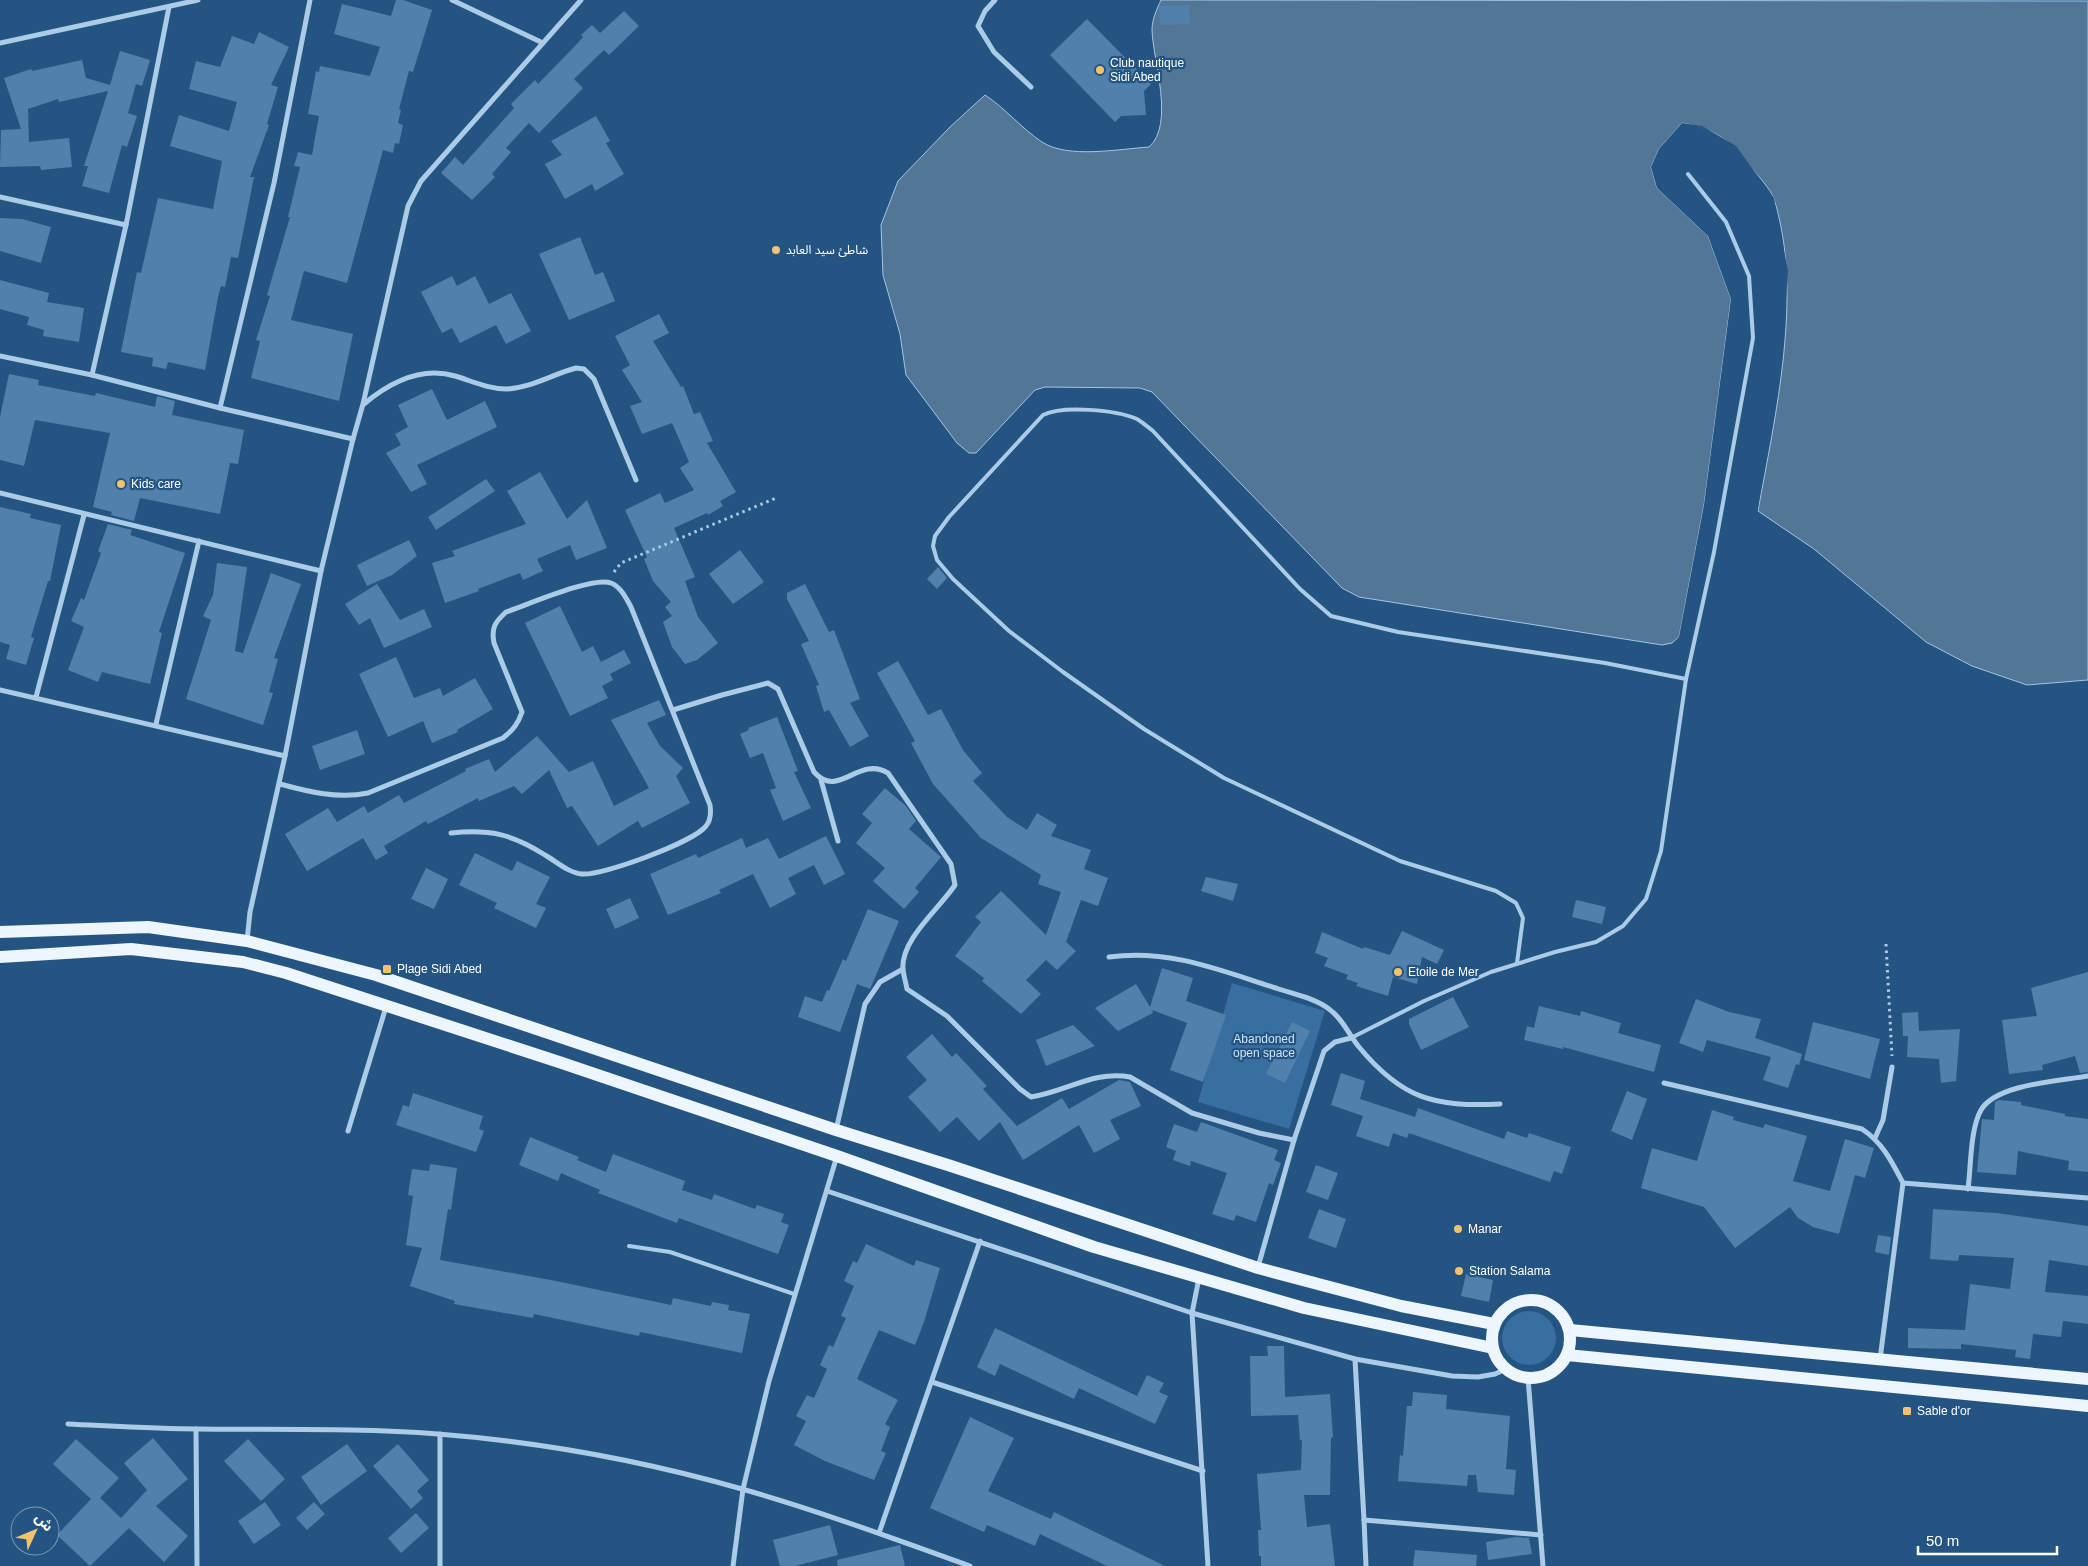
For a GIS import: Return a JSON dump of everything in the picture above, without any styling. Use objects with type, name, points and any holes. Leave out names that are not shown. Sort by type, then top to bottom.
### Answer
[{"type":"main road","points":[[0,932],[148,927],[247,941],[376,975],[836,1130],[951,1166],[1258,1268],[1402,1306],[1494,1324]]},
{"type":"main road","points":[[0,957],[130,949],[243,962],[387,1004],[837,1156],[1094,1247],[1304,1308],[1493,1348]]},
{"type":"main road","points":[[1534,1299],[1546,1302],[1557,1309],[1565,1318],[1570,1330],[1570,1343],[1567,1355],[1560,1365],[1540,1377],[1528,1378],[1506,1369],[1497,1359],[1493,1348],[1494,1324],[1501,1313],[1510,1305],[1522,1300],[1534,1299]]},
{"type":"main road","points":[[1570,1330],[2088,1379]]},
{"type":"main road","points":[[1567,1355],[2088,1406]]},
{"type":"street","points":[[0,42],[198,0]]},
{"type":"street","points":[[220,408],[274,183],[310,0]]},
{"type":"street","points":[[452,0],[543,43]]},
{"type":"street","points":[[247,941],[250,912],[280,784],[321,571],[353,438],[364,404],[408,206],[421,181],[581,0]]},
{"type":"street","points":[[995,0],[985,11],[978,26],[994,52],[1031,86]]},
{"type":"street","points":[[92,375],[126,225],[169,7]]},
{"type":"street","points":[[0,197],[126,225]]},
{"type":"street","points":[[0,356],[92,375],[220,408],[353,438]]},
{"type":"street","points":[[364,404],[382,388],[405,378],[429,373],[454,375],[488,387],[507,388],[525,386],[576,368],[584,369],[594,379],[636,480]]},
{"type":"street","points":[[0,493],[84,515],[321,571]]},
{"type":"street","points":[[36,697],[84,515]]},
{"type":"street","points":[[156,724],[199,541]]},
{"type":"street","points":[[280,784],[324,794],[350,796],[368,793],[503,738],[513,730],[522,712],[494,643],[494,625],[506,612],[599,580],[612,583],[623,592],[631,607],[674,710],[711,812],[708,825],[697,834],[605,872],[582,874],[572,872],[511,837],[495,832],[451,833]]},
{"type":"street","points":[[674,710],[722,694],[768,683],[778,689],[814,772],[820,780],[838,841]]},
{"type":"street","points":[[0,690],[156,724],[285,756]]},
{"type":"street","points":[[820,780],[828,783],[837,782],[869,768],[879,768],[888,773],[951,864],[954,886],[914,936],[906,953],[903,969],[907,989],[947,1016],[1020,1089],[1031,1096],[1043,1095],[1090,1078],[1119,1074],[1130,1076],[1192,1112],[1259,1133],[1294,1140]]},
{"type":"street","points":[[1110,957],[1133,954],[1166,956],[1196,962],[1309,999],[1328,1008],[1345,1025],[1351,1038],[1380,1072],[1408,1091],[1435,1101],[1470,1105],[1500,1104]]},
{"type":"street","points":[[836,1130],[865,1004],[880,982],[903,969]]},
{"type":"street","points":[[348,1131],[387,1004]]},
{"type":"street","points":[[1258,1268],[1294,1140],[1324,1052],[1335,1042],[1351,1038]]},
{"type":"street","points":[[1875,1138],[1883,1120],[1892,1067]]},
{"type":"street","points":[[1968,1189],[1975,1126],[1981,1110],[1992,1098],[2013,1089],[2088,1076]]},
{"type":"street","points":[[1664,1082],[1862,1129],[1875,1138],[1886,1152],[1904,1184],[1880,1360]]},
{"type":"street","points":[[733,1566],[743,1489],[769,1381],[837,1156]]},
{"type":"street","points":[[1904,1184],[2088,1198]]},
{"type":"street","points":[[827,1191],[1192,1313],[1355,1359],[1452,1376],[1478,1377],[1495,1374],[1506,1369]]},
{"type":"street","points":[[879,1533],[980,1241]]},
{"type":"street","points":[[1200,1278],[1192,1313],[1208,1566]]},
{"type":"street","points":[[1355,1359],[1366,1566]]},
{"type":"street","points":[[1528,1378],[1543,1566]]},
{"type":"street","points":[[932,1382],[1203,1471]]},
{"type":"street","points":[[68,1424],[196,1429],[345,1429],[440,1434],[571,1450],[660,1468],[743,1489],[879,1533],[970,1566]]},
{"type":"street","points":[[196,1429],[198,1566]]},
{"type":"street","points":[[440,1434],[440,1566]]},
{"type":"street","points":[[1364,1520],[1540,1535]]},
{"type":"lane","points":[[169,7],[179,0]]},
{"type":"lane","points":[[1351,1038],[1424,1001],[1491,972],[1517,963],[1596,942],[1623,926],[1646,898],[1661,851],[1686,679],[1714,552],[1753,338],[1749,276],[1726,222],[1688,174]]},
{"type":"lane","points":[[1517,963],[1523,918],[1516,903],[1496,891],[1400,861],[1224,778],[1144,729],[1009,631],[953,579],[938,560],[933,546],[935,536],[949,517],[1043,415],[1063,409],[1123,415],[1138,420],[1153,431],[1300,589],[1331,616],[1398,632],[1605,663],[1686,679]]},
{"type":"lane","points":[[629,1246],[670,1252],[794,1294]]},
{"type":"path","points":[[606,582],[621,563],[776,498]]},
{"type":"path","points":[[1886,944],[1892,1067]]},
{"type":"green space","name":"Abandoned open space","points":[[1232,983],[1325,1011],[1289,1129],[1198,1102]]},
{"type":"green space","points":[[1529,1311],[1539,1313],[1548,1319],[1554,1328],[1556,1338],[1554,1348],[1548,1357],[1539,1363],[1529,1365],[1519,1363],[1510,1357],[1504,1348],[1502,1338],[1504,1328],[1510,1319],[1519,1313]]},
{"type":"shaded area","points":[[1161,0],[2088,1],[2088,680],[2027,685],[1972,666],[1926,642],[1814,549],[1758,511],[1784,355],[1787,274],[1783,236],[1772,195],[1743,157],[1721,137],[1693,125],[1682,123],[1659,149],[1651,167],[1657,188],[1708,236],[1731,299],[1704,505],[1679,637],[1672,643],[1662,645],[1359,597],[1342,588],[1152,392],[1140,388],[1045,387],[1035,390],[976,453],[969,453],[957,443],[906,375],[900,334],[883,275],[881,225],[898,181],[950,127],[985,95],[1034,136],[1053,147],[1079,152],[1094,152],[1149,147],[1157,137],[1161,123],[1161,92],[1152,26]]},
{"type":"pier","points":[[1682,123],[1702,126],[1736,146],[1774,198],[1788,271],[1782,360],[1757,514],[1755,511],[1780,360],[1785,271],[1771,199],[1734,148],[1701,128],[1683,126],[1661,150],[1654,167],[1659,187],[1710,235],[1734,299],[1706,505],[1681,638],[1672,645],[1679,637],[1704,505],[1731,299],[1708,236],[1657,188],[1651,167],[1659,149]]},
{"type":"building","points":[[396,0],[403,0],[432,10],[413,72],[409,71],[399,109],[401,110],[398,123],[403,125],[399,144],[395,143],[393,153],[383,150],[347,283],[304,271],[291,320],[353,334],[339,401],[251,378],[260,341],[256,340],[270,296],[267,295],[290,217],[288,217],[300,167],[294,166],[298,152],[312,155],[319,116],[308,114],[316,71],[319,72],[320,66],[370,76],[380,47],[334,34],[342,4],[391,16]]},
{"type":"building","points":[[1189,5],[1190,24],[1160,25],[1159,6]]},
{"type":"building","points":[[624,11],[639,26],[609,55],[604,50],[574,79],[583,88],[539,133],[529,123],[506,148],[511,152],[492,174],[495,177],[472,200],[441,173],[455,157],[463,165],[514,108],[511,104],[535,80],[538,84],[575,46],[583,37],[581,35],[592,25],[600,33]]},
{"type":"building","name":"Club nautique Sidi Abed","points":[[1087,19],[1151,84],[1144,91],[1146,115],[1121,116],[1115,122],[1050,55]]},
{"type":"building","points":[[259,32],[289,47],[271,85],[278,87],[267,124],[269,125],[250,177],[254,177],[238,258],[231,257],[225,287],[221,286],[218,297],[205,370],[168,362],[166,369],[152,366],[153,358],[121,352],[137,272],[141,273],[158,198],[213,209],[222,161],[170,146],[179,115],[229,131],[237,102],[189,89],[196,61],[220,67],[232,36],[254,44]]},
{"type":"building","points":[[120,51],[150,60],[142,86],[136,84],[128,113],[137,116],[127,147],[122,145],[109,193],[82,186],[88,166],[84,166],[108,91],[59,102],[58,99],[28,109],[29,142],[69,138],[72,167],[41,170],[40,166],[0,167],[1,130],[21,129],[4,78],[31,69],[32,71],[82,60],[86,78],[110,85]]},
{"type":"building","points":[[596,116],[610,141],[606,143],[624,174],[595,191],[592,184],[565,199],[545,164],[562,155],[551,141]]},
{"type":"building","points":[[0,218],[22,219],[51,227],[41,263],[0,251]]},
{"type":"building","points":[[580,237],[595,275],[603,272],[615,301],[569,320],[539,254]]},
{"type":"building","points":[[452,276],[457,286],[475,276],[489,304],[511,293],[531,331],[506,344],[496,325],[460,343],[452,328],[442,333],[421,292]]},
{"type":"building","points":[[0,280],[49,293],[47,302],[84,308],[79,342],[43,336],[44,330],[27,325],[29,317],[0,309]]},
{"type":"building","points":[[659,314],[669,333],[653,341],[681,387],[683,386],[694,414],[700,412],[713,441],[707,443],[736,492],[720,501],[723,506],[708,515],[707,513],[674,528],[695,577],[685,581],[698,617],[718,643],[697,660],[685,664],[672,647],[663,622],[672,616],[665,607],[671,602],[653,581],[644,559],[647,557],[625,510],[660,493],[665,503],[694,490],[680,468],[689,462],[672,423],[642,434],[630,406],[642,402],[622,370],[630,365],[615,336]]},
{"type":"building","points":[[9,374],[39,380],[38,385],[95,396],[96,393],[155,407],[157,396],[175,401],[172,415],[244,430],[238,464],[230,463],[220,514],[140,498],[134,521],[111,515],[112,512],[93,507],[110,433],[35,420],[24,466],[0,460],[0,417]]},
{"type":"building","points":[[432,389],[447,420],[485,401],[497,427],[417,465],[427,484],[411,492],[386,453],[401,445],[395,434],[408,427],[398,405]]},
{"type":"building","points":[[540,472],[567,519],[587,500],[607,548],[576,560],[570,545],[537,559],[543,571],[523,580],[520,573],[445,603],[432,563],[455,556],[452,551],[526,524],[507,491]]},
{"type":"building","points":[[486,479],[495,491],[436,530],[428,517]]},
{"type":"building","points":[[0,507],[31,514],[30,518],[61,525],[50,581],[48,581],[31,637],[34,638],[26,665],[6,659],[10,645],[0,642]]},
{"type":"building","points":[[108,524],[132,530],[130,535],[185,553],[159,632],[162,633],[150,684],[102,672],[98,682],[68,670],[84,627],[71,621],[81,598],[84,600],[101,553],[98,551]]},
{"type":"building","points":[[409,540],[417,556],[392,575],[367,586],[357,565]]},
{"type":"building","points":[[740,550],[764,582],[733,604],[709,574]]},
{"type":"building","points":[[217,563],[247,567],[235,651],[243,653],[271,573],[301,584],[274,658],[278,659],[269,692],[273,693],[263,725],[186,699],[211,620],[203,616],[213,595]]},
{"type":"building","points":[[938,567],[947,578],[937,589],[927,579]]},
{"type":"building","points":[[377,584],[400,620],[424,609],[432,627],[384,648],[370,618],[359,625],[345,604]]},
{"type":"building","points":[[805,584],[829,632],[834,630],[860,699],[850,703],[869,736],[850,747],[829,710],[824,712],[816,686],[819,685],[801,644],[809,641],[787,599],[787,593]]},
{"type":"building","points":[[560,606],[582,652],[593,646],[601,662],[624,650],[631,663],[610,674],[613,680],[602,686],[608,698],[570,716],[525,623]]},
{"type":"building","points":[[396,657],[414,698],[440,688],[443,696],[475,678],[493,709],[457,730],[458,732],[432,743],[423,721],[388,737],[359,674]]},
{"type":"building","points":[[898,661],[928,715],[941,709],[963,750],[982,773],[973,781],[1007,817],[1027,830],[1037,813],[1057,825],[1051,836],[1091,850],[1084,869],[1108,878],[1098,906],[1081,900],[1066,942],[1076,951],[1057,970],[1046,960],[1026,980],[1041,994],[1021,1014],[982,981],[984,978],[955,956],[981,922],[975,917],[1001,891],[1046,935],[1061,892],[1038,884],[1041,875],[981,838],[933,784],[911,743],[915,741],[877,673]]},
{"type":"building","points":[[659,700],[666,715],[647,723],[660,746],[683,768],[676,776],[690,803],[642,828],[638,821],[598,846],[572,806],[567,808],[549,770],[522,794],[514,786],[479,801],[478,798],[428,824],[426,821],[384,846],[388,853],[376,860],[363,838],[307,871],[285,834],[328,808],[337,822],[364,806],[368,813],[399,795],[404,803],[466,771],[465,769],[489,759],[495,772],[537,736],[569,772],[593,761],[614,806],[649,788],[611,720]]},
{"type":"building","points":[[777,717],[798,771],[794,772],[811,808],[783,821],[770,790],[776,788],[763,753],[750,758],[740,734],[749,730],[748,728]]},
{"type":"building","points":[[357,730],[365,754],[320,770],[312,746]]},
{"type":"building","points":[[885,788],[906,806],[916,821],[909,829],[941,857],[915,888],[919,892],[904,909],[873,881],[885,868],[856,843],[872,823],[862,814]]},
{"type":"building","points":[[826,836],[845,874],[824,885],[814,865],[788,878],[796,894],[770,908],[753,874],[719,890],[721,893],[668,915],[650,874],[696,854],[698,858],[742,838],[746,848],[768,838],[779,859]]},
{"type":"building","points":[[475,853],[512,871],[517,861],[550,877],[536,904],[546,908],[536,928],[494,908],[497,903],[459,885]]},
{"type":"building","points":[[426,868],[448,879],[434,909],[411,899]]},
{"type":"building","points":[[1206,877],[1238,884],[1233,901],[1201,891]]},
{"type":"building","points":[[630,898],[639,918],[615,929],[606,909]]},
{"type":"building","points":[[1576,900],[1606,907],[1602,924],[1572,917]]},
{"type":"building","points":[[868,909],[899,921],[870,989],[857,984],[840,1032],[798,1017],[805,996],[822,1002],[843,959],[846,961]]},
{"type":"building","points":[[1402,931],[1444,950],[1437,964],[1422,957],[1417,984],[1393,977],[1388,996],[1356,986],[1358,983],[1346,979],[1348,975],[1324,966],[1328,958],[1315,953],[1322,932],[1363,949],[1364,947],[1390,955]]},
{"type":"building","points":[[1162,968],[1193,978],[1186,1001],[1226,1015],[1203,1082],[1170,1070],[1187,1023],[1152,1010],[1153,1013],[1118,1031],[1095,1008],[1136,984],[1150,1007]]},
{"type":"building","points":[[2088,972],[2088,1072],[2080,1073],[2075,1056],[2042,1065],[2043,1070],[2009,1074],[2002,1020],[2037,1016],[2031,988]]},
{"type":"building","points":[[1453,997],[1469,1027],[1421,1050],[1409,1024],[1409,1019]]},
{"type":"building","points":[[1696,999],[1729,1012],[1761,1019],[1755,1038],[1802,1054],[1799,1065],[1796,1064],[1788,1088],[1763,1080],[1771,1057],[1707,1040],[1703,1052],[1679,1043]]},
{"type":"building","points":[[1539,1006],[1580,1016],[1581,1011],[1621,1023],[1618,1033],[1661,1045],[1654,1072],[1563,1047],[1563,1049],[1524,1040],[1527,1026],[1534,1028]]},
{"type":"building","points":[[1918,1012],[1919,1031],[1960,1029],[1956,1081],[1941,1083],[1939,1059],[1907,1057],[1908,1036],[1903,1036],[1902,1013]]},
{"type":"building","points":[[1292,1022],[1310,1031],[1285,1083],[1266,1074]]},
{"type":"building","points":[[1813,1022],[1880,1039],[1870,1079],[1804,1060]]},
{"type":"building","points":[[1073,1025],[1095,1046],[1046,1066],[1036,1040]]},
{"type":"building","points":[[932,1034],[952,1057],[956,1053],[987,1086],[983,1089],[1017,1126],[1062,1098],[1069,1109],[1119,1080],[1130,1082],[1141,1106],[1110,1120],[1120,1139],[1094,1153],[1079,1125],[1023,1160],[1000,1122],[979,1141],[957,1117],[940,1132],[908,1097],[927,1080],[906,1057]]},
{"type":"building","points":[[1341,1073],[1365,1081],[1360,1099],[1415,1117],[1418,1108],[1504,1139],[1507,1131],[1527,1138],[1529,1133],[1571,1147],[1562,1174],[1554,1171],[1550,1182],[1409,1133],[1407,1138],[1393,1133],[1389,1147],[1356,1136],[1363,1116],[1331,1105]]},
{"type":"building","points":[[1627,1091],[1647,1099],[1632,1140],[1611,1131]]},
{"type":"building","points":[[413,1093],[483,1116],[479,1129],[484,1131],[476,1152],[396,1125],[403,1105],[409,1107]]},
{"type":"building","points":[[1999,1100],[2021,1102],[2021,1105],[2065,1114],[2065,1116],[2088,1119],[2088,1172],[2068,1170],[2069,1161],[2018,1151],[2016,1175],[1977,1172],[1982,1119],[1994,1120],[1995,1102]]},
{"type":"building","points":[[1712,1110],[1734,1117],[1733,1120],[1763,1128],[1765,1124],[1807,1136],[1793,1181],[1830,1191],[1845,1139],[1874,1148],[1865,1178],[1855,1175],[1839,1234],[1813,1227],[1798,1218],[1790,1207],[1735,1248],[1704,1207],[1641,1188],[1652,1148],[1697,1161]]},
{"type":"building","points":[[1201,1122],[1278,1150],[1274,1160],[1281,1163],[1273,1185],[1269,1183],[1256,1222],[1236,1215],[1234,1221],[1212,1214],[1227,1173],[1191,1161],[1190,1166],[1173,1160],[1176,1151],[1166,1147],[1174,1124],[1197,1132]]},
{"type":"building","points":[[530,1137],[579,1157],[577,1160],[606,1172],[613,1154],[685,1181],[682,1190],[712,1200],[714,1194],[755,1209],[757,1205],[784,1214],[781,1222],[789,1225],[778,1254],[679,1218],[677,1223],[598,1193],[600,1190],[561,1173],[558,1181],[519,1165]]},
{"type":"building","points":[[430,1164],[457,1168],[451,1210],[448,1209],[440,1260],[556,1281],[671,1305],[673,1298],[711,1306],[712,1302],[729,1305],[728,1310],[750,1314],[742,1353],[640,1332],[639,1336],[534,1314],[533,1318],[454,1304],[455,1301],[410,1286],[422,1248],[406,1245],[413,1196],[408,1195],[412,1169],[429,1171]]},
{"type":"building","points":[[1316,1165],[1338,1173],[1328,1200],[1306,1192]]},
{"type":"building","points":[[1319,1209],[1346,1219],[1336,1248],[1308,1238]]},
{"type":"building","points":[[1933,1209],[1996,1213],[2088,1226],[2088,1266],[2049,1260],[2045,1292],[2088,1296],[2088,1324],[2063,1321],[2061,1337],[2033,1334],[2030,1359],[2015,1357],[2016,1350],[1961,1344],[1961,1349],[1908,1348],[1908,1328],[1965,1330],[1970,1284],[2010,1289],[2014,1258],[1959,1255],[1958,1261],[1930,1259]]},
{"type":"building","points":[[1878,1235],[1891,1237],[1889,1255],[1875,1252]]},
{"type":"building","points":[[866,1244],[914,1266],[916,1260],[940,1268],[915,1345],[879,1330],[857,1379],[898,1400],[885,1424],[890,1427],[881,1451],[886,1453],[874,1480],[825,1461],[794,1445],[806,1421],[796,1416],[807,1395],[814,1398],[827,1369],[820,1365],[829,1345],[833,1347],[846,1318],[841,1316],[854,1286],[844,1281],[853,1261],[857,1263]]},
{"type":"building","points":[[1466,1274],[1493,1280],[1489,1302],[1461,1296]]},
{"type":"building","points":[[995,1328],[1137,1396],[1147,1375],[1164,1383],[1159,1392],[1168,1396],[1155,1424],[1079,1388],[1074,1399],[1000,1364],[995,1376],[977,1367]]},
{"type":"building","points":[[1267,1346],[1284,1346],[1285,1397],[1330,1394],[1333,1437],[1331,1438],[1330,1495],[1304,1495],[1307,1527],[1330,1524],[1335,1566],[1261,1566],[1258,1530],[1261,1530],[1257,1474],[1301,1470],[1302,1440],[1300,1440],[1298,1415],[1251,1416],[1250,1356],[1268,1356]]},
{"type":"building","points":[[1413,1392],[1447,1395],[1446,1409],[1510,1416],[1506,1469],[1516,1470],[1514,1495],[1478,1492],[1476,1475],[1468,1475],[1467,1486],[1398,1481],[1400,1455],[1403,1456],[1407,1406],[1412,1406]]},
{"type":"building","points":[[970,1417],[1014,1438],[988,1491],[1051,1519],[1054,1512],[1165,1566],[1107,1566],[1040,1534],[1035,1546],[987,1525],[984,1532],[930,1508]]},
{"type":"building","points":[[153,1438],[188,1479],[156,1506],[188,1536],[164,1562],[129,1528],[90,1566],[60,1538],[60,1532],[91,1499],[53,1464],[76,1439],[119,1478],[100,1498],[121,1518],[147,1490],[124,1463]]},
{"type":"building","points":[[248,1439],[285,1479],[261,1501],[224,1461]]},
{"type":"building","points":[[347,1444],[367,1471],[321,1505],[301,1477]]},
{"type":"building","points":[[398,1444],[429,1480],[417,1491],[423,1498],[411,1509],[373,1466]]},
{"type":"building","points":[[265,1502],[281,1525],[254,1544],[238,1521]]},
{"type":"building","points":[[314,1502],[325,1514],[307,1530],[296,1518]]},
{"type":"building","points":[[416,1513],[429,1528],[401,1553],[388,1538]]},
{"type":"building","points":[[830,1525],[838,1555],[795,1566],[780,1566],[773,1540]]},
{"type":"building","points":[[1516,1537],[1529,1538],[1532,1554],[1488,1560],[1486,1542]]},
{"type":"building","points":[[900,1545],[905,1566],[838,1566],[837,1560]]},
{"type":"building","points":[[1415,1550],[1477,1555],[1476,1566],[1413,1566]]},
{"type":"place","name":"Club nautique Sidi Abed","points":[[1100,70]]},
{"type":"place","name":"شاطئ سيد العابد","points":[[776,250]]},
{"type":"place","name":"Kids care","points":[[121,484]]},
{"type":"place","name":"Plage Sidi Abed","points":[[387,969]]},
{"type":"place","name":"Etoile de Mer","points":[[1398,972]]},
{"type":"place","name":"Manar","points":[[1458,1229]]},
{"type":"place","name":"Station Salama","points":[[1459,1271]]},
{"type":"place","name":"Sable d'or","points":[[1907,1411]]}]
